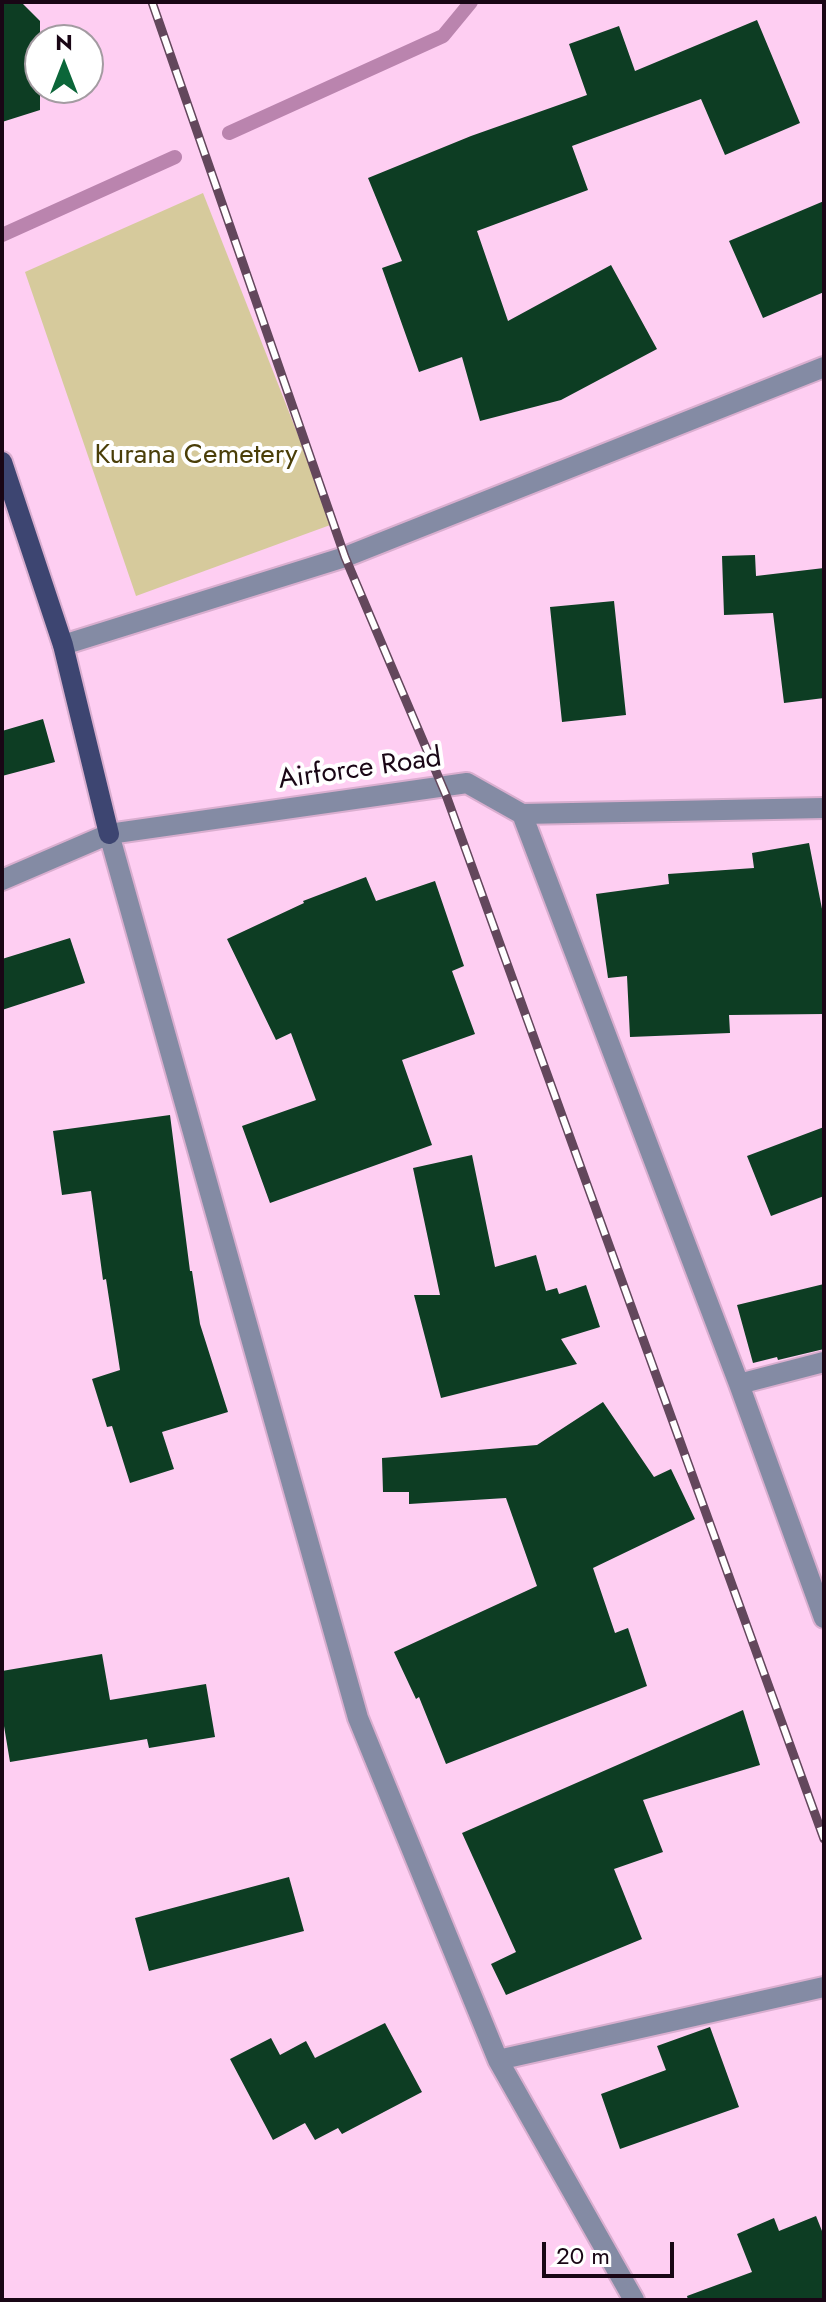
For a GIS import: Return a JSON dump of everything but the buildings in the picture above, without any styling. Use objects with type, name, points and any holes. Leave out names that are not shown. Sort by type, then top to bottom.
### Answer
[{"type":"main road","points":[[2,462],[63,645],[109,834]]},
{"type":"street","points":[[63,645],[345,557],[824,367]]},
{"type":"street","name":"Airforce Road","points":[[2,880],[109,834],[467,783],[522,814]]},
{"type":"street","points":[[824,808],[522,814],[739,1384],[824,1618]]},
{"type":"street","points":[[109,834],[358,1718],[498,2060],[634,2300]]},
{"type":"street","points":[[739,1384],[824,1362]]},
{"type":"street","points":[[498,2060],[824,1987]]},
{"type":"green space","name":"Kurana Cemetery","points":[[203,193],[333,524],[136,596],[25,272]]},
{"type":"waterway","points":[[229,133],[443,36],[471,2]]},
{"type":"waterway","points":[[2,235],[175,157]]},
{"type":"railway","points":[[152,2],[345,557],[446,795],[824,1839]]}]
